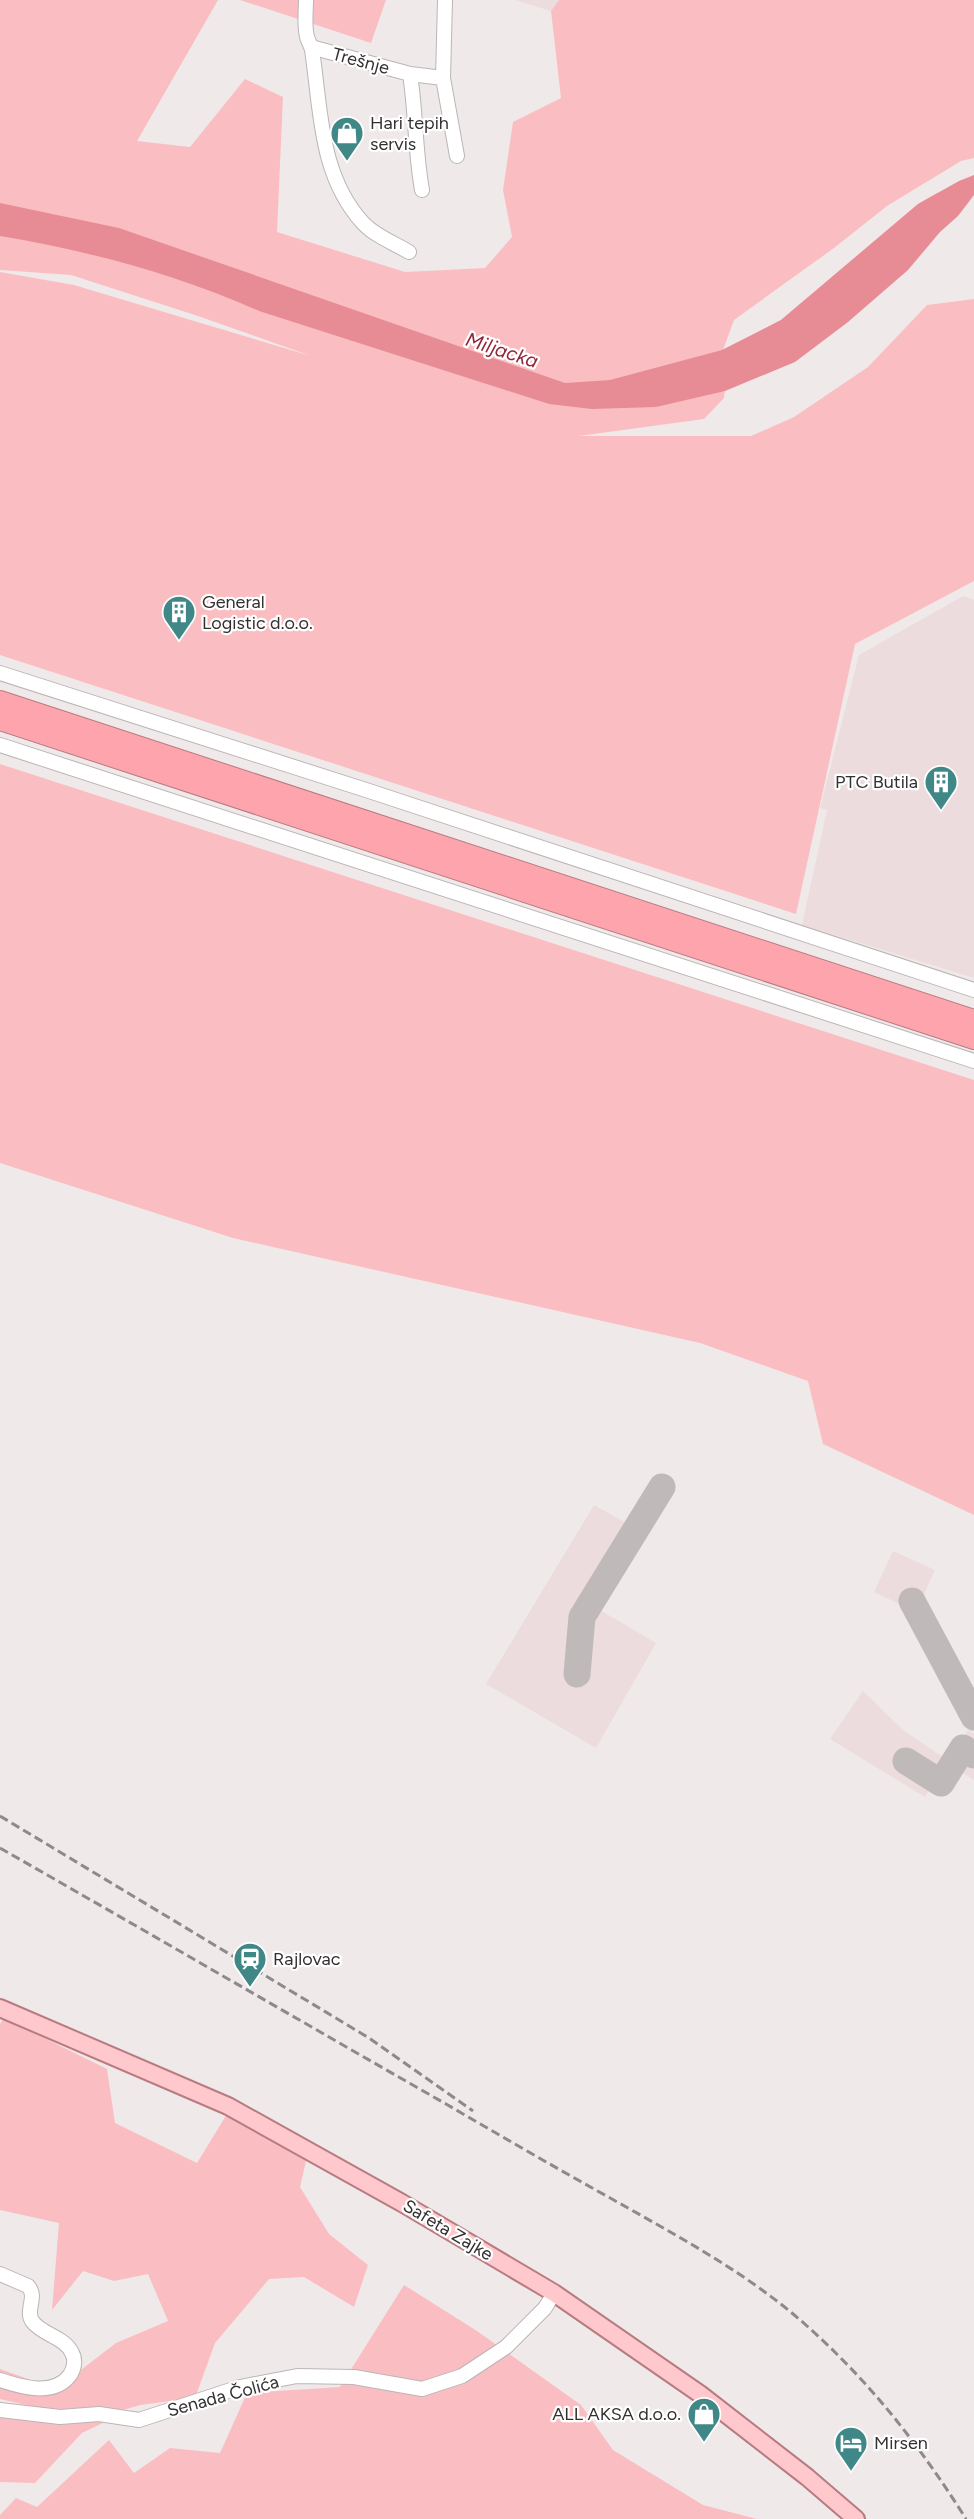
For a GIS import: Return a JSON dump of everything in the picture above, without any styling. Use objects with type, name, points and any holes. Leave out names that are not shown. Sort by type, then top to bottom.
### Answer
[{"type":"highway","points":[[0,701],[974,1020]]},
{"type":"highway","points":[[0,720],[974,1038]]},
{"type":"main road","name":"Safeta Zajke","points":[[0,2008],[228,2106],[402,2202],[554,2293],[700,2394],[807,2477],[856,2519]]},
{"type":"street","name":"Trešnje","points":[[306,0],[305,25],[311,47],[314,82],[325,147],[334,178],[370,230],[409,252]]},
{"type":"street","points":[[445,0],[443,78],[457,156]]},
{"type":"street","name":"Trešnje","points":[[311,47],[410,74],[443,78]]},
{"type":"street","name":"Trešnje","points":[[410,74],[422,190]]},
{"type":"street","points":[[0,672],[974,990]]},
{"type":"street","points":[[0,745],[974,1061]]},
{"type":"street","points":[[0,2274],[28,2286],[33,2295],[30,2316],[34,2323],[39,2329],[67,2346],[72,2351],[74,2359],[71,2373],[65,2380],[53,2387],[19,2386],[0,2380]]},
{"type":"street","name":"Senada Čolića","points":[[0,2410],[60,2417],[99,2414],[139,2420],[240,2387],[297,2376],[354,2377],[422,2389],[462,2376],[506,2347],[545,2308],[554,2293]]},
{"type":"shaded area","points":[[0,0],[218,0],[137,141],[190,147],[245,79],[283,97],[277,232],[405,272],[485,268],[512,237],[503,190],[513,122],[561,98],[551,11],[559,0],[974,0],[974,158],[961,161],[887,206],[834,248],[734,320],[723,350],[781,320],[918,204],[940,191],[727,370],[724,398],[704,419],[579,436],[751,436],[794,417],[868,367],[927,305],[974,299],[974,581],[855,644],[796,914],[0,655],[0,272],[74,285],[311,356],[71,275],[0,270]]},
{"type":"shaded area","points":[[240,0],[386,0],[371,43]]},
{"type":"shaded area","points":[[515,0],[559,0],[551,11]]},
{"type":"shaded area","points":[[974,175],[974,195],[958,216],[940,232],[908,270],[848,322],[795,362],[725,391],[656,407],[592,409],[549,404],[259,311],[196,286],[132,265],[0,236],[0,203],[119,228],[565,383],[610,380],[722,350],[781,320],[918,204]]},
{"type":"shaded area","points":[[963,596],[974,600],[974,978],[802,925],[827,810],[820,808],[859,655]]},
{"type":"shaded area","points":[[0,764],[974,1080],[974,1515],[823,1444],[808,1381],[700,1343],[233,1238],[0,1163]]},
{"type":"shaded area","points":[[594,1505],[641,1531],[595,1607],[656,1643],[596,1748],[486,1684]]},
{"type":"shaded area","points":[[893,1551],[935,1570],[916,1612],[874,1592]]},
{"type":"shaded area","points":[[863,1691],[903,1730],[947,1760],[925,1797],[830,1739]]},
{"type":"shaded area","points":[[968,1730],[974,1734],[974,1780],[948,1764]]},
{"type":"shaded area","points":[[4,2018],[107,2069],[115,2123],[197,2163],[227,2114],[307,2157],[300,2187],[329,2234],[368,2265],[354,2307],[304,2277],[269,2279],[215,2343],[195,2398],[140,2405],[116,2412],[48,2410],[0,2399],[0,2369],[56,2389],[116,2343],[168,2321],[148,2274],[114,2281],[83,2271],[52,2310],[59,2223],[0,2210],[0,2024]]},
{"type":"shaded area","points":[[404,2285],[477,2331],[581,2405],[613,2450],[703,2505],[757,2519],[0,2519],[0,2515],[16,2498],[37,2507],[109,2440],[134,2473],[170,2448],[220,2453],[247,2393],[340,2387]]},
{"type":"shaded area","points":[[0,2410],[115,2417],[82,2433],[35,2483],[0,2482]]},
{"type":"taxiway","points":[[577,1674],[582,1617],[662,1487]]},
{"type":"taxiway","points":[[912,1601],[974,1717]]},
{"type":"taxiway","points":[[906,1761],[941,1783],[963,1748],[974,1755]]},
{"type":"railway","points":[[0,1816],[369,2038],[473,2111]]},
{"type":"railway","points":[[0,1848],[688,2242],[737,2273],[785,2307],[852,2370],[913,2441],[966,2519]]},
{"type":"place","name":"Hari tepih servis","points":[[347,162]]},
{"type":"place","name":"General Logistic d.o.o.","points":[[179,641]]},
{"type":"place","name":"PTC Butila","points":[[941,811]]},
{"type":"place","name":"Rajlovac","points":[[250,1988]]},
{"type":"place","name":"ALL AKSA d.o.o.","points":[[704,2443]]},
{"type":"place","name":"Mirsen","points":[[851,2472]]},
{"type":"water label","name":"Miljacka","points":[[502,350]]}]
